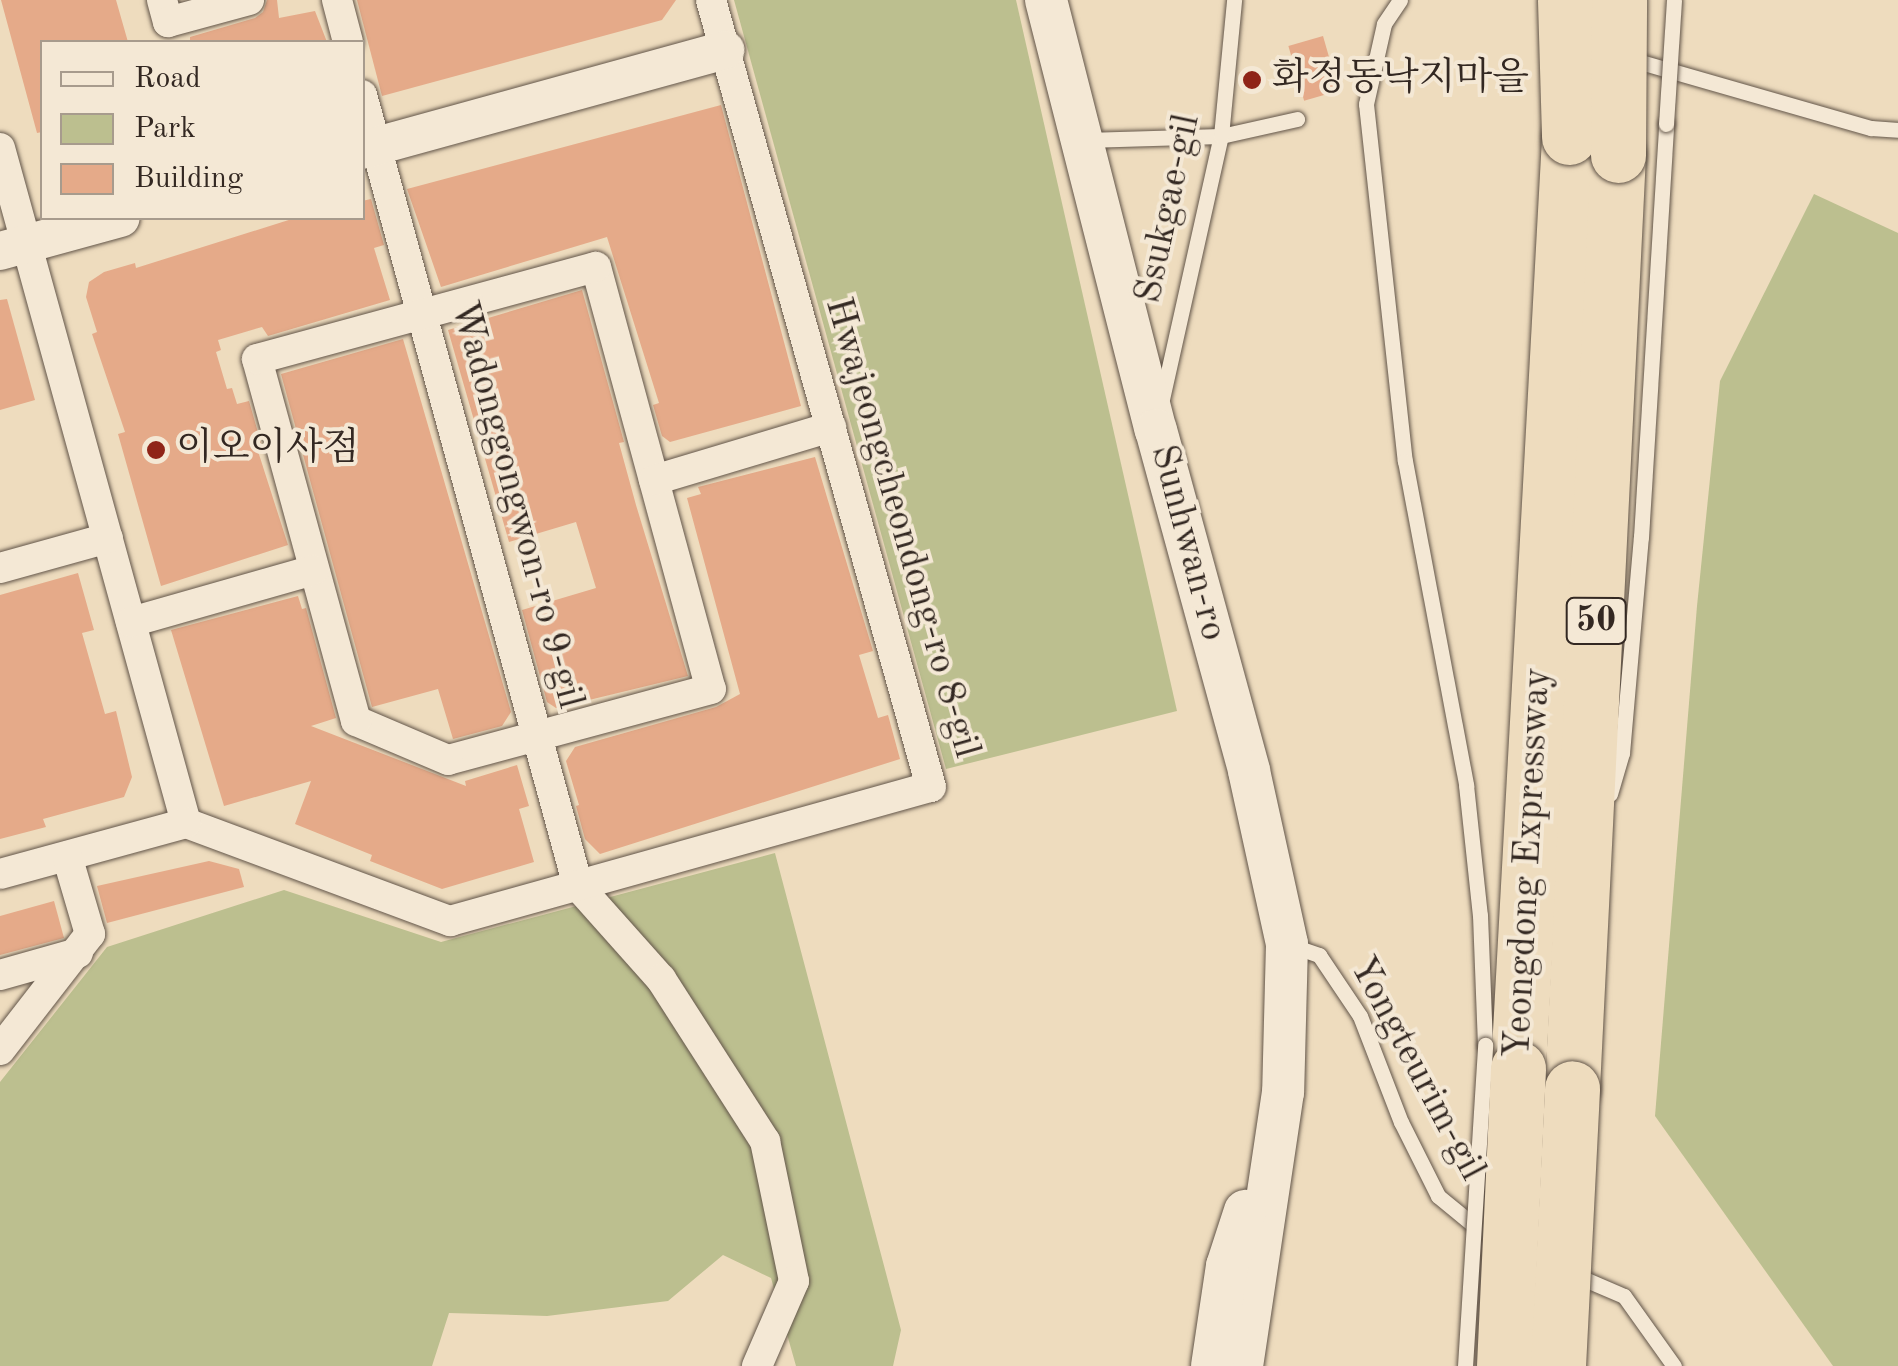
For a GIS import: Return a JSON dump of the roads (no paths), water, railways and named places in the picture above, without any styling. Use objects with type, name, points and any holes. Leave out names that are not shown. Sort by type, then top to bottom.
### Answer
[{"type":"highway","name":"Yeongdong Expressway","points":[[1504,1366],[1502,1057],[1594,146],[1619,0]]},
{"type":"highway","name":"Yeongdong Expressway","points":[[1558,1366],[1583,884],[1594,146],[1567,30]]},
{"type":"main road","name":"Sunhwan-ro","points":[[1046,0],[1156,430],[1250,771],[1286,944],[1284,1092],[1242,1366]]},
{"type":"main road","name":"Sunhwan-ro","points":[[1212,1366],[1227,1266],[1284,1092]]},
{"type":"street","points":[[162,0],[168,22],[249,0]]},
{"type":"street","points":[[336,0],[347,40]]},
{"type":"street","name":"Hwajeongcheondong-ro 8-gil","points":[[186,823],[450,921],[932,787],[711,0]]},
{"type":"street","points":[[370,148],[725,50]]},
{"type":"street","name":"Wadonggongwon-ro 9-gil","points":[[365,115],[370,148],[422,314],[578,886]]},
{"type":"street","points":[[0,148],[13,247],[108,538],[186,823],[0,874]]},
{"type":"street","points":[[13,247],[113,220]]},
{"type":"street","points":[[596,267],[654,480],[711,689],[448,760],[356,721],[257,359],[596,267]]},
{"type":"street","points":[[654,480],[831,427]]},
{"type":"street","points":[[0,568],[108,538]]},
{"type":"street","points":[[131,622],[314,570]]},
{"type":"street","points":[[0,1050],[90,934],[67,856]]},
{"type":"street","points":[[578,886],[662,979],[765,1141],[794,1281],[757,1366]]},
{"type":"street","points":[[0,975],[78,953]]},
{"type":"lane","name":"Ssukgae-gil","points":[[1156,430],[1221,136],[1234,0]]},
{"type":"lane","points":[[1400,0],[1384,24],[1366,104],[1405,462],[1466,785],[1480,916],[1502,1057],[1465,1366]]},
{"type":"lane","points":[[1583,884],[1622,753],[1642,537],[1674,0]]},
{"type":"lane","points":[[1603,52],[1690,72],[1871,128],[1898,130]]},
{"type":"lane","points":[[1082,140],[1221,136],[1298,119]]},
{"type":"lane","name":"Yongteurim-gil","points":[[1286,944],[1319,955],[1360,1016],[1401,1122],[1438,1196],[1488,1238],[1522,1252]]},
{"type":"lane","points":[[1539,1260],[1624,1296],[1674,1366]]},
{"type":"place","name":"화정동낙지마을","points":[[1252,80]]},
{"type":"place","name":"이오이사점","points":[[156,450]]}]
